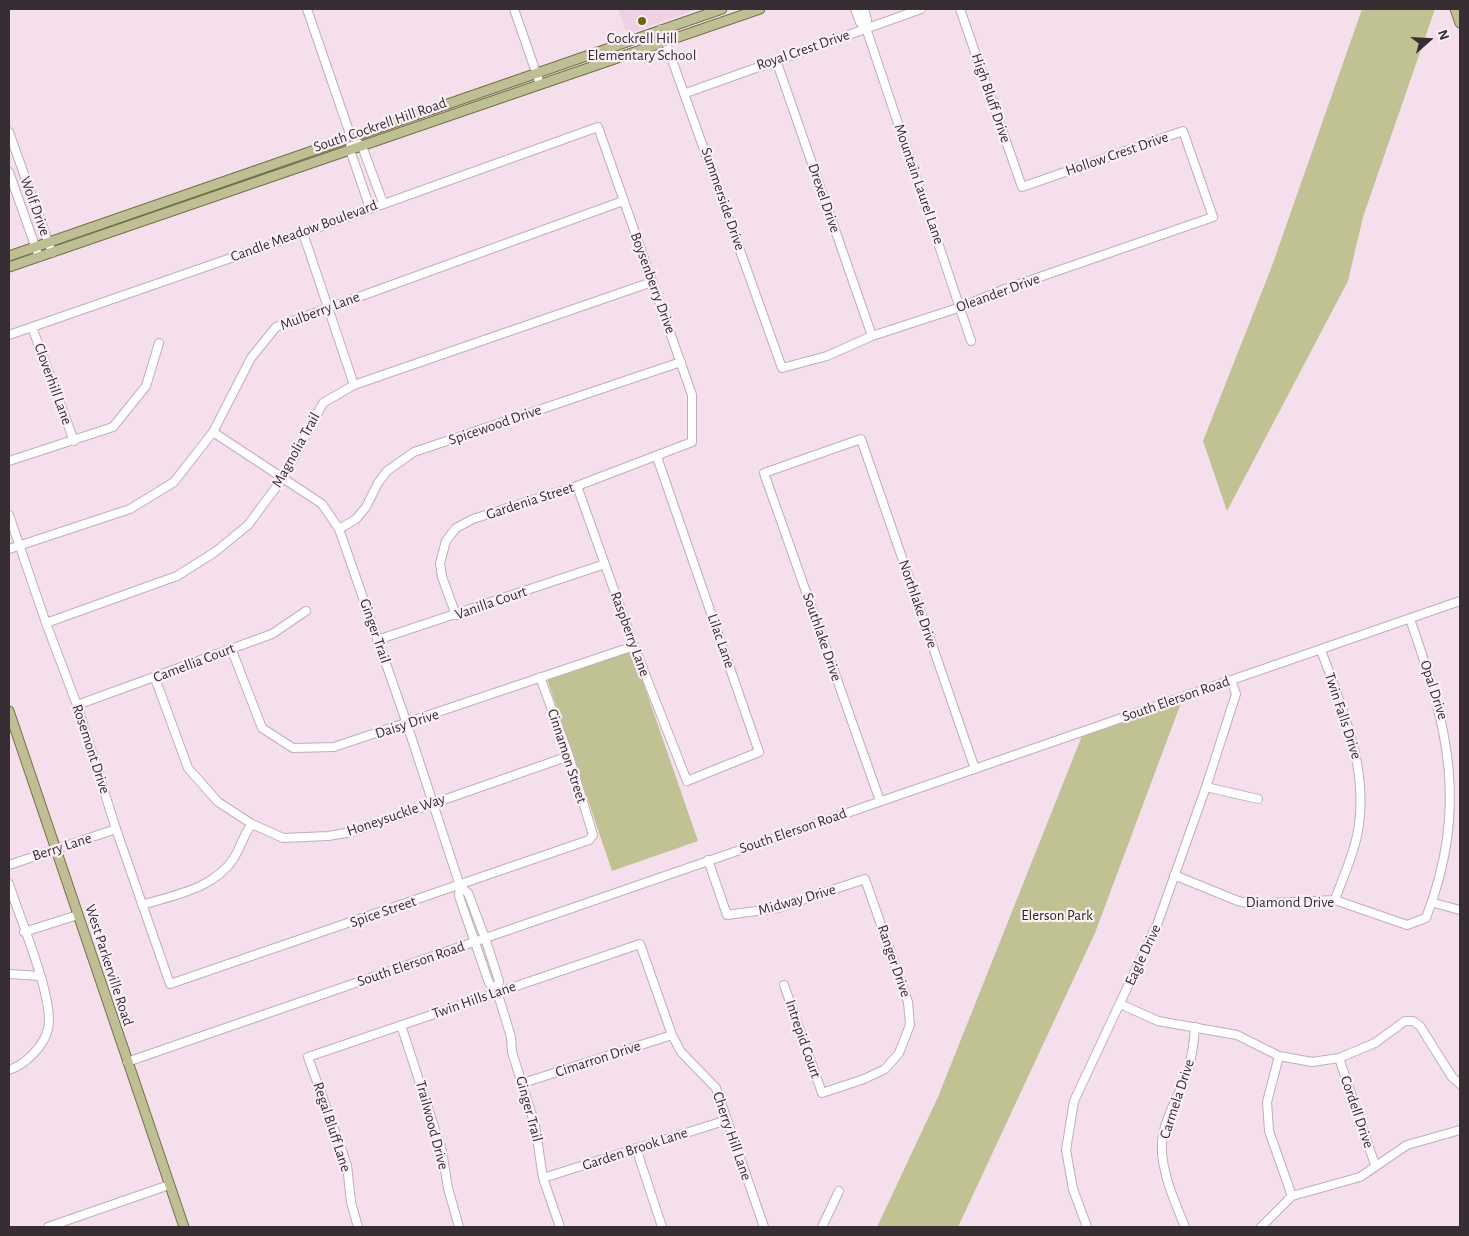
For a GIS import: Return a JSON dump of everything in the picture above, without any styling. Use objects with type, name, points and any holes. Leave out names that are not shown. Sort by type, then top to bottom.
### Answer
[{"type":"main road","name":"South Cockrell Hill Road","points":[[9,256],[722,9]]},
{"type":"main road","name":"South Cockrell Hill Road","points":[[9,267],[760,9]]},
{"type":"main road","points":[[1455,9],[1460,23]]},
{"type":"main road","points":[[187,194],[190,205]]},
{"type":"main road","name":"West Parkerville Road","points":[[9,711],[184,1227]]},
{"type":"street","points":[[307,9],[351,137],[350,150],[370,208]]},
{"type":"street","points":[[514,9],[540,84]]},
{"type":"street","name":"Mountain Laurel Lane","points":[[855,9],[860,22],[866,28],[971,341]]},
{"type":"street","name":"Mountain Laurel Lane","points":[[864,9],[868,20],[866,28]]},
{"type":"street","name":"Royal Crest Drive","points":[[686,93],[921,9]]},
{"type":"street","name":"High Bluff Drive","points":[[960,9],[1022,187]]},
{"type":"street","name":"Summerside Drive","points":[[662,30],[686,93],[782,368]]},
{"type":"street","name":"Drexel Drive","points":[[776,60],[872,336]]},
{"type":"street","name":"Boysenberry Drive","points":[[598,127],[692,395],[692,442]]},
{"type":"street","name":"Candle Meadow Boulevard","points":[[9,335],[598,127]]},
{"type":"street","name":"Hollow Crest Drive","points":[[1022,187],[1183,131],[1213,217]]},
{"type":"street","name":"Wolf Drive","points":[[9,132],[52,253]]},
{"type":"street","points":[[351,137],[362,146],[382,203]]},
{"type":"street","name":"Wolf Drive","points":[[9,172],[12,194],[40,257]]},
{"type":"street","name":"Mulberry Lane","points":[[9,549],[130,509],[174,482],[214,432],[252,358],[276,327],[623,201]]},
{"type":"street","name":"Oleander Drive","points":[[782,368],[827,356],[872,336],[961,307],[1006,289],[1213,217]]},
{"type":"street","points":[[302,233],[354,385]]},
{"type":"street","name":"Magnolia Trail","points":[[46,623],[177,576],[215,552],[248,525],[283,478],[323,403],[354,385],[652,282]]},
{"type":"street","name":"Cloverhill Lane","points":[[32,327],[74,441]]},
{"type":"street","points":[[9,461],[113,427],[146,386],[160,343]]},
{"type":"street","name":"Spicewood Drive","points":[[339,529],[356,519],[366,507],[378,483],[387,471],[414,452],[681,362]]},
{"type":"street","name":"Ginger Trail","points":[[214,432],[322,504],[339,529],[433,803],[460,886],[459,896],[489,983],[497,991]]},
{"type":"street","name":"Northlake Drive","points":[[764,473],[861,439],[975,769]]},
{"type":"street","name":"Gardenia Street","points":[[456,615],[442,577],[440,563],[446,541],[456,528],[473,519],[577,486],[657,457],[692,442]]},
{"type":"street","name":"Lilac Lane","points":[[657,457],[760,752],[687,781]]},
{"type":"street","name":"Southlake Drive","points":[[764,473],[880,801]]},
{"type":"street","name":"Raspberry Lane","points":[[577,486],[634,646],[687,781]]},
{"type":"street","name":"Rosemont Drive","points":[[9,515],[46,623],[77,705],[116,829],[170,984]]},
{"type":"street","name":"Vanilla Court","points":[[377,640],[604,564]]},
{"type":"street","name":"South Elerson Road","points":[[127,1062],[1460,601]]},
{"type":"street","name":"Camellia Court","points":[[77,705],[272,634],[306,611]]},
{"type":"street","name":"Opal Drive","points":[[1407,925],[1426,918],[1434,903],[1451,853],[1456,778],[1443,714],[1410,619]]},
{"type":"street","name":"Daisy Drive","points":[[231,648],[262,728],[293,748],[334,747],[634,646]]},
{"type":"street","name":"Twin Falls Drive","points":[[1321,650],[1353,741],[1359,765],[1362,796],[1356,839],[1334,900]]},
{"type":"street","name":"Cinnamon Street","points":[[540,677],[569,756],[593,835]]},
{"type":"street","name":"Honeysuckle Way","points":[[155,678],[188,768],[218,802],[252,824],[283,838],[328,836],[352,832],[569,756]]},
{"type":"street","name":"Eagle Drive","points":[[1087,1227],[1069,1171],[1066,1138],[1074,1101],[1158,922],[1206,787],[1236,694],[1231,680]]},
{"type":"street","points":[[1206,787],[1258,799]]},
{"type":"street","points":[[142,905],[206,884],[234,858],[242,836],[252,824]]},
{"type":"street","name":"Berry Lane","points":[[9,865],[116,829]]},
{"type":"street","name":"Spice Street","points":[[170,984],[460,886],[589,840],[593,835]]},
{"type":"street","name":"Midway Drive","points":[[708,860],[727,915],[778,908],[865,879]]},
{"type":"street","name":"Diamond Drive","points":[[1174,875],[1238,901],[1252,904],[1334,900],[1407,925]]},
{"type":"street","name":"Ranger Drive","points":[[822,1093],[885,1069],[904,1045],[910,1025],[908,1002],[865,879]]},
{"type":"street","points":[[9,884],[48,1005],[48,1029],[36,1051],[9,1070]]},
{"type":"street","name":"Ginger Trail","points":[[460,886],[468,893],[499,981],[497,991],[510,1037],[512,1052],[535,1125],[544,1178],[560,1227]]},
{"type":"street","points":[[1434,903],[1460,910]]},
{"type":"street","points":[[24,932],[78,914]]},
{"type":"street","name":"Twin Hills Lane","points":[[308,1057],[497,991],[640,944]]},
{"type":"street","name":"Cherry Hill Lane","points":[[640,944],[672,1035],[681,1052],[716,1088],[764,1227]]},
{"type":"street","points":[[9,974],[40,976]]},
{"type":"street","name":"Intrepid Court","points":[[784,985],[822,1093]]},
{"type":"street","points":[[1120,1004],[1158,1021],[1237,1035],[1279,1056],[1312,1062],[1339,1058],[1374,1043],[1405,1021],[1413,1021],[1420,1026],[1452,1077],[1460,1084]]},
{"type":"street","name":"Trailwood Drive","points":[[401,1025],[442,1150],[448,1188],[459,1227]]},
{"type":"street","name":"Carmela Drive","points":[[1185,1227],[1166,1174],[1162,1155],[1163,1135],[1187,1073],[1193,1048],[1195,1027]]},
{"type":"street","name":"Cimarron Drive","points":[[523,1083],[672,1035]]},
{"type":"street","points":[[1279,1056],[1267,1102],[1269,1131],[1292,1196]]},
{"type":"street","name":"Regal Bluff Lane","points":[[308,1057],[347,1165],[351,1202],[358,1227]]},
{"type":"street","name":"Cordell Drive","points":[[1339,1058],[1375,1165]]},
{"type":"street","name":"Garden Brook Lane","points":[[544,1178],[727,1120]]},
{"type":"street","points":[[1261,1227],[1292,1196],[1360,1177],[1407,1144],[1460,1130]]},
{"type":"street","points":[[636,1148],[662,1227]]},
{"type":"street","points":[[48,1227],[169,1185]]},
{"type":"street","points":[[822,1227],[839,1190]]},
{"type":"shaded area","name":"Cockrell Hill Elementary School","points":[[618,9],[698,9],[627,34]]},
{"type":"green space","points":[[1362,9],[1435,9],[1363,217],[1348,281],[1227,511],[1203,441],[1272,266]]},
{"type":"green space","points":[[632,650],[698,841],[612,871],[547,679]]},
{"type":"green space","name":"Elerson Park","points":[[1181,703],[1095,933],[958,1227],[877,1227],[938,1097],[1084,731]]},
{"type":"place","name":"Cockrell Hill Elementary School","points":[[642,21]]}]
